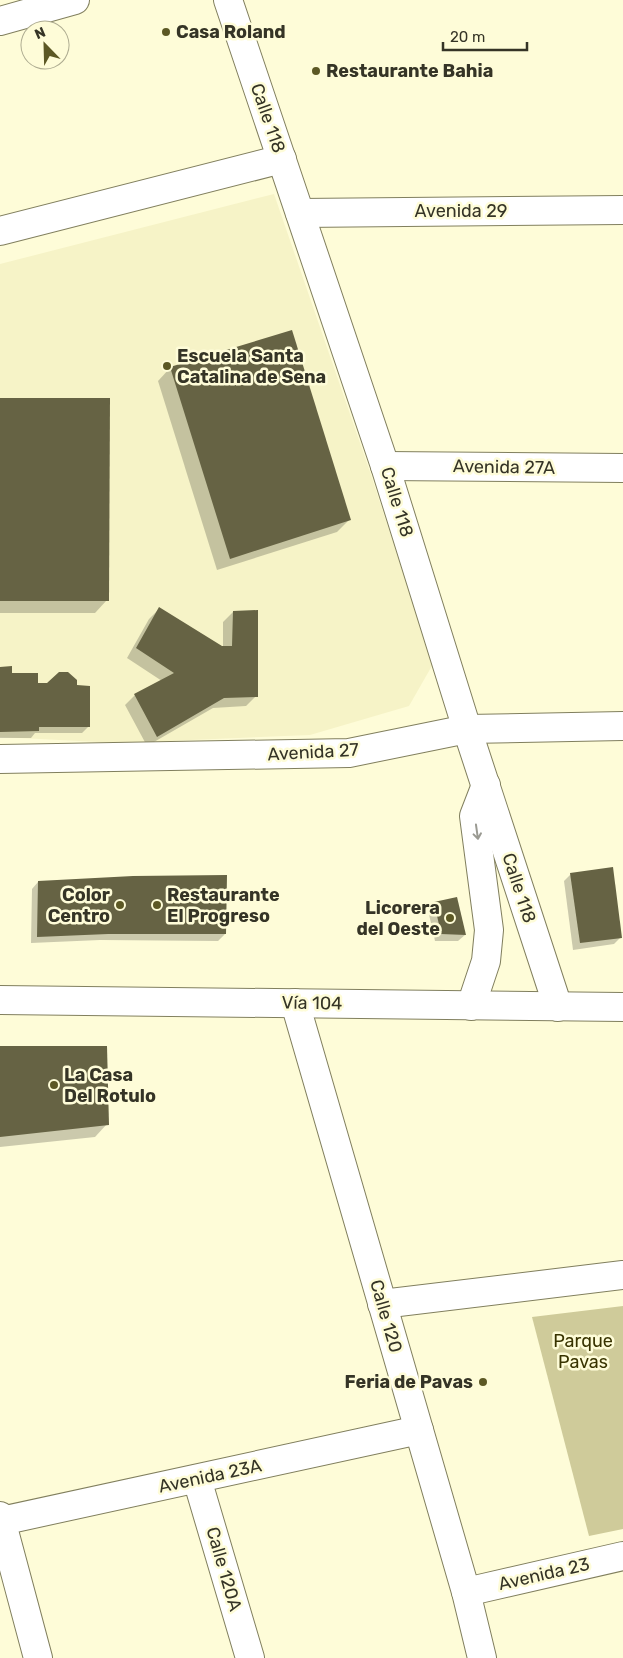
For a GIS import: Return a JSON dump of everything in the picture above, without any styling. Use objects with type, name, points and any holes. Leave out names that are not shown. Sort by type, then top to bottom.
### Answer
[{"type":"street","points":[[0,20],[75,0]]},
{"type":"street","name":"Calle 118","points":[[228,0],[385,466],[467,729],[558,1006]]},
{"type":"street","points":[[0,231],[282,159]]},
{"type":"street","name":"Avenida 29","points":[[300,212],[623,210]]},
{"type":"street","name":"Avenida 27A","points":[[385,466],[623,468]]},
{"type":"street","name":"Avenida 27","points":[[0,759],[349,753],[467,729],[623,726]]},
{"type":"street","points":[[471,1006],[486,961],[489,930],[474,816],[486,785]]},
{"type":"street","name":"Vía 104","points":[[0,1000],[623,1007]]},
{"type":"street","name":"Calle 120","points":[[295,1003],[466,1592],[482,1658]]},
{"type":"street","points":[[382,1304],[623,1275]]},
{"type":"street","name":"Avenida 23A","points":[[1,1519],[198,1479],[419,1430]]},
{"type":"street","name":"Calle 120A","points":[[198,1479],[250,1658]]},
{"type":"street","points":[[1,1519],[38,1658]]},
{"type":"street","name":"Avenida 23","points":[[466,1592],[623,1556]]},
{"type":"shaded area","name":"Escuela Santa Catalina de Sena","points":[[274,194],[369,469],[433,664],[409,706],[310,735],[119,743],[0,737],[0,264]]},
{"type":"green space","name":"Parque Pavas","points":[[623,1306],[623,1529],[589,1536],[532,1317]]},
{"type":"building","points":[[292,330],[351,520],[230,559],[170,367]]},
{"type":"building","points":[[0,398],[110,398],[109,601],[0,601]]},
{"type":"building","points":[[159,607],[222,646],[232,646],[233,611],[258,610],[258,697],[224,698],[157,737],[134,694],[174,673],[136,648]]},
{"type":"building","points":[[12,666],[12,673],[38,673],[38,683],[47,683],[59,672],[68,672],[77,680],[77,685],[90,686],[90,727],[39,727],[39,731],[0,732],[0,667]]},
{"type":"building","points":[[613,867],[622,938],[580,943],[570,873]]},
{"type":"building","points":[[227,875],[226,934],[108,934],[37,937],[38,881],[133,876]]},
{"type":"building","name":"Licorera del Oeste","points":[[457,897],[466,935],[441,934],[434,902]]},
{"type":"building","name":"La Casa Del Rotulo","points":[[0,1046],[107,1046],[109,1125],[0,1137]]},
{"type":"place","name":"Casa Roland","points":[[166,32]]},
{"type":"place","name":"Restaurante Bahia","points":[[316,71]]},
{"type":"place","name":"Escuela Santa Catalina de Sena","points":[[167,366]]},
{"type":"place","name":"Color Centro","points":[[120,905]]},
{"type":"place","name":"Restaurante El Progreso","points":[[157,905]]},
{"type":"place","name":"Licorera del Oeste","points":[[450,918]]},
{"type":"place","name":"La Casa Del Rotulo","points":[[54,1085]]},
{"type":"place","name":"Feria de Pavas","points":[[483,1382]]}]
